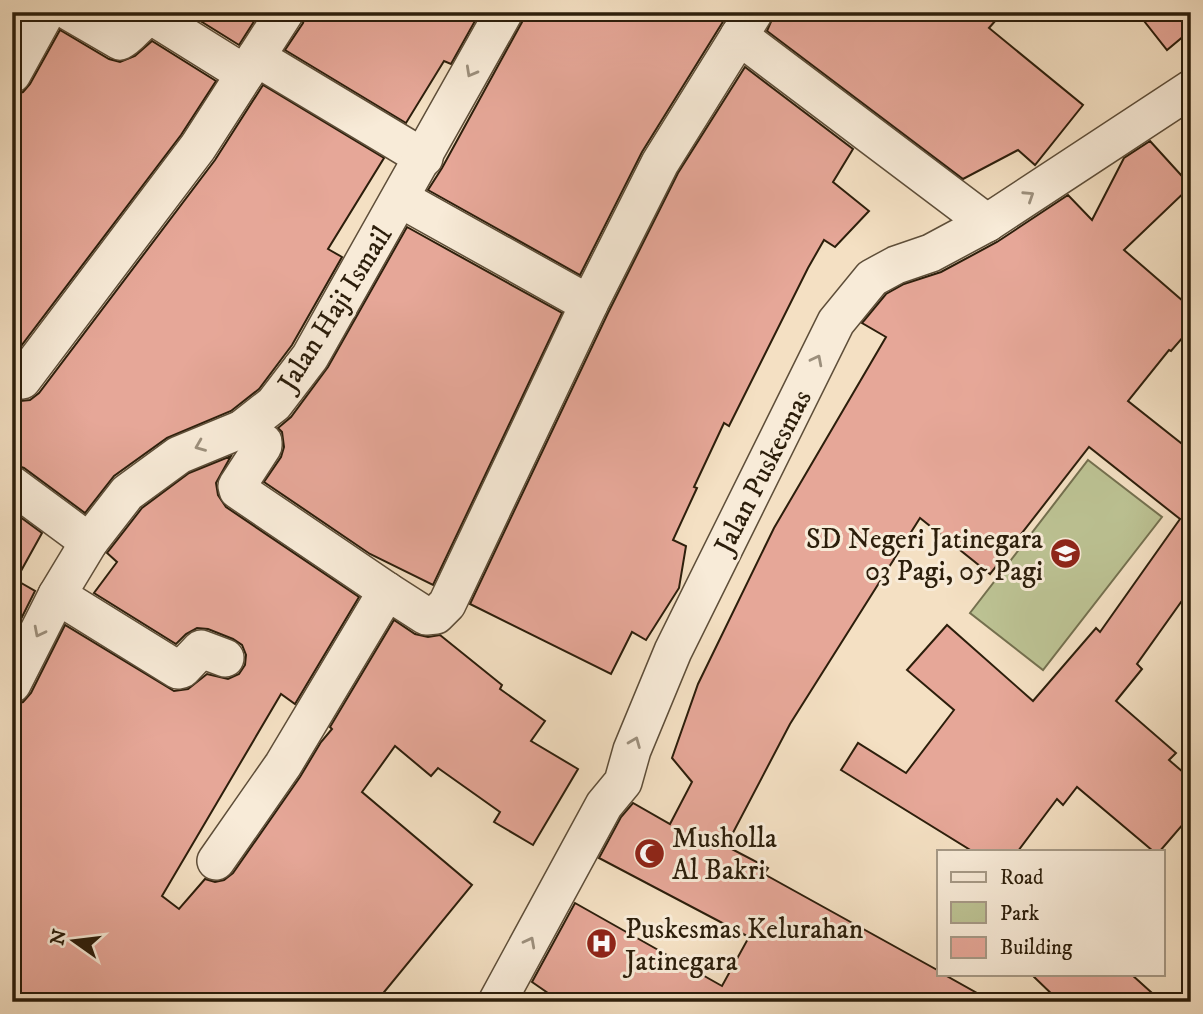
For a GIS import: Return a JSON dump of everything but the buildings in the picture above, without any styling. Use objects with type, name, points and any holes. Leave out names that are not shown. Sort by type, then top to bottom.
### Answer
[{"type":"street","points":[[12,74],[46,12]]},
{"type":"street","points":[[70,12],[120,41],[128,37],[146,18],[152,16],[424,158]]},
{"type":"street","points":[[22,380],[198,147],[285,12]]},
{"type":"street","name":"Jalan Haji Ismail","points":[[12,684],[57,595],[89,542],[127,493],[179,455],[242,429],[274,404],[310,357],[504,12]]},
{"type":"street","points":[[242,429],[263,442],[263,446],[237,486],[237,491],[426,616],[436,615],[447,604],[589,304],[660,163],[746,24],[987,223]]},
{"type":"street","name":"Jalan Puskesmas","points":[[497,1002],[604,805],[623,782],[632,750],[673,651],[836,322],[872,278],[896,265],[931,253],[987,223],[1191,89]]},
{"type":"street","points":[[401,199],[589,304]]},
{"type":"street","points":[[12,485],[89,542]]},
{"type":"street","points":[[216,860],[283,765],[387,591]]},
{"type":"street","points":[[57,595],[178,670],[201,649],[225,658]]},
{"type":"green space","points":[[1088,460],[1162,517],[1043,670],[970,613]]},
{"type":"place","name":"SD Negeri Jatinegara 03 Pagi, 05 Pagi","points":[[1066,554]]},
{"type":"place","name":"Musholla Al Bakri","points":[[649,853]]},
{"type":"place","name":"Puskesmas Kelurahan Jatinegara","points":[[602,944]]}]
